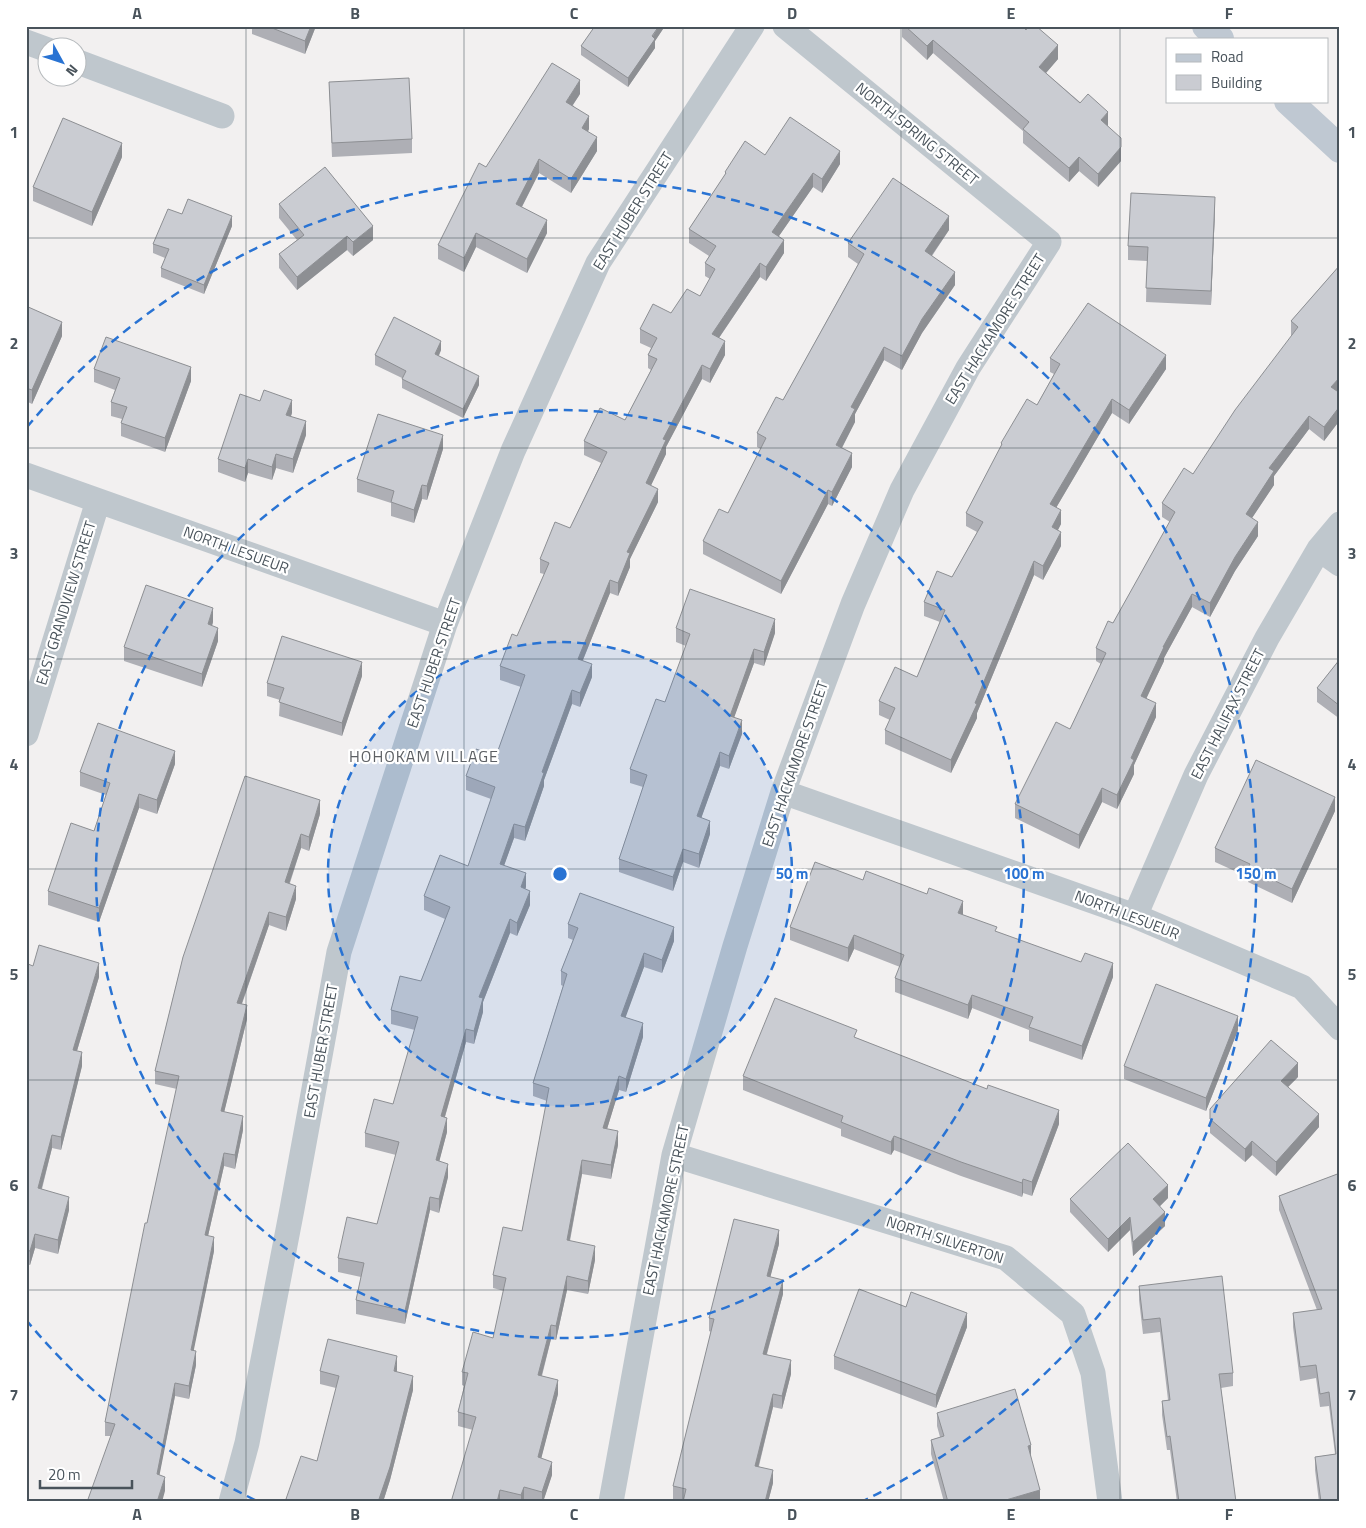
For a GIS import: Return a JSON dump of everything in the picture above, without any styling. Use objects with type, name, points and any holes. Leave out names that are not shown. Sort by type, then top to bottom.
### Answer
[{"type":"main road","points":[[1206,26],[1219,38]]},
{"type":"main road","points":[[1289,102],[1340,149]]},
{"type":"street","name":"EAST HUBER STREET","points":[[230,1502],[248,1433],[292,1209],[339,952],[445,624],[513,451],[598,263],[752,26]]},
{"type":"street","name":"NORTH SPRING STREET","points":[[785,26],[1049,242]]},
{"type":"street","points":[[26,42],[38,46]]},
{"type":"street","points":[[88,66],[222,116]]},
{"type":"street","name":"EAST HACKAMORE STREET","points":[[611,1502],[674,1155],[735,946],[783,792],[853,604],[902,490],[968,368],[1049,242]]},
{"type":"street","name":"NORTH LESUEUR","points":[[26,475],[445,624]]},
{"type":"street","name":"EAST GRANDVIEW STREET","points":[[26,734],[98,501]]},
{"type":"street","name":"EAST HALIFAX STREET","points":[[1136,916],[1196,774],[1267,638],[1319,549],[1340,524]]},
{"type":"street","points":[[1319,549],[1340,564]]},
{"type":"street","name":"NORTH LESUEUR","points":[[783,792],[1136,916],[1302,987],[1340,1028]]},
{"type":"street","name":"NORTH SILVERTON","points":[[674,1155],[1006,1258],[1073,1314],[1093,1373],[1110,1502]]},
{"type":"building","points":[[267,26],[311,26],[305,41]]},
{"type":"building","points":[[595,26],[659,26],[652,36],[655,39],[628,78],[581,46]]},
{"type":"building","points":[[905,26],[1022,26],[1026,30],[1029,26],[1036,26],[1058,45],[1039,67],[1080,103],[1088,94],[1108,112],[1101,120],[1121,138],[1121,147],[1098,174],[1079,157],[1069,168],[1023,129],[1029,122],[933,40],[927,46]]},
{"type":"building","points":[[552,63],[580,80],[566,102],[589,116],[582,128],[597,137],[571,179],[539,159],[516,204],[547,220],[527,259],[476,233],[464,258],[438,245],[479,163],[486,167]]},
{"type":"building","points":[[409,78],[412,139],[332,143],[329,82]]},
{"type":"building","points":[[790,117],[840,151],[822,179],[813,173],[772,232],[784,240],[766,267],[760,263],[712,334],[725,341],[710,369],[702,365],[663,439],[666,440],[646,483],[658,489],[627,552],[630,553],[618,583],[610,580],[578,659],[592,664],[580,693],[572,690],[542,772],[544,773],[525,827],[514,824],[500,864],[526,873],[521,887],[530,891],[517,923],[510,919],[479,997],[483,998],[474,1031],[466,1029],[441,1116],[447,1118],[436,1160],[448,1164],[439,1199],[430,1197],[405,1311],[356,1300],[364,1263],[338,1258],[347,1217],[377,1224],[399,1142],[365,1133],[374,1099],[393,1104],[418,1017],[391,1010],[400,976],[421,981],[450,907],[424,896],[440,855],[468,866],[495,787],[466,776],[476,749],[496,756],[525,675],[500,666],[512,634],[517,636],[549,563],[540,559],[555,522],[570,528],[607,452],[584,441],[600,408],[625,420],[657,359],[648,355],[657,338],[640,329],[653,304],[671,313],[687,289],[700,296],[715,269],[705,263],[716,246],[689,229],[745,141],[765,155]]},
{"type":"building","points":[[63,118],[122,143],[92,212],[33,187]]},
{"type":"building","points":[[325,167],[373,226],[353,242],[347,236],[297,277],[279,254],[304,235],[279,204]]},
{"type":"building","points":[[893,178],[949,216],[925,251],[955,272],[922,319],[902,356],[884,347],[851,407],[855,409],[836,445],[852,453],[832,492],[828,490],[781,581],[703,541],[719,509],[728,513],[766,438],[757,433],[776,397],[783,400],[864,254],[848,243]]},
{"type":"building","points":[[1131,193],[1215,197],[1211,291],[1146,288],[1148,247],[1128,246]]},
{"type":"building","points":[[188,199],[232,216],[204,285],[161,268],[169,249],[153,244],[168,209],[182,214]]},
{"type":"building","points":[[1340,265],[1340,377],[1331,387],[1340,393],[1340,406],[1324,427],[1309,416],[1269,468],[1274,471],[1246,514],[1258,522],[1235,557],[1210,603],[1192,594],[1163,647],[1141,696],[1156,703],[1131,758],[1134,760],[1117,795],[1102,788],[1079,835],[1015,804],[1056,722],[1070,729],[1106,653],[1096,648],[1108,621],[1113,623],[1175,512],[1162,503],[1184,468],[1193,474],[1235,410],[1298,327],[1291,321]]},
{"type":"building","points":[[1088,303],[1166,355],[1129,410],[1112,399],[1050,504],[1061,510],[1052,527],[1061,532],[1043,566],[1034,561],[975,703],[977,704],[951,760],[885,730],[895,708],[879,701],[895,667],[917,677],[945,610],[924,602],[937,571],[952,577],[983,522],[966,513],[1001,443],[1027,399],[1037,405],[1060,364],[1050,358]]},
{"type":"building","points":[[26,306],[62,322],[32,390],[26,388]]},
{"type":"building","points":[[394,317],[441,341],[435,354],[479,376],[463,409],[402,379],[406,371],[375,355]]},
{"type":"building","points":[[106,337],[191,367],[165,438],[121,423],[127,407],[111,402],[120,378],[94,369]]},
{"type":"building","points":[[264,390],[292,400],[286,415],[306,421],[293,459],[276,454],[272,467],[248,459],[245,468],[218,459],[240,394],[260,401]]},
{"type":"building","points":[[378,414],[443,435],[427,486],[422,485],[414,510],[391,502],[394,491],[357,479]]},
{"type":"building","points":[[146,585],[213,608],[208,624],[218,628],[202,674],[124,647]]},
{"type":"building","points":[[690,589],[775,619],[764,652],[754,649],[730,716],[742,720],[729,756],[720,752],[697,816],[710,821],[699,854],[683,849],[673,877],[619,859],[647,775],[630,769],[656,699],[665,702],[690,634],[676,628]]},
{"type":"building","points":[[282,636],[362,662],[342,723],[279,702],[284,688],[267,683]]},
{"type":"building","points":[[1340,659],[1340,706],[1317,688]]},
{"type":"building","points":[[98,723],[175,751],[157,800],[139,794],[99,908],[48,891],[71,823],[94,831],[110,783],[80,772]]},
{"type":"building","points":[[1256,760],[1335,797],[1292,889],[1248,868],[1250,864],[1215,848]]},
{"type":"building","points":[[245,776],[320,800],[309,837],[301,834],[285,882],[296,886],[286,917],[269,912],[237,1003],[247,1005],[221,1111],[243,1116],[235,1155],[224,1153],[205,1235],[214,1237],[191,1350],[196,1351],[189,1386],[175,1383],[157,1474],[165,1477],[157,1502],[87,1502],[115,1424],[105,1422],[145,1223],[147,1223],[179,1076],[155,1071],[183,957]]},
{"type":"building","points":[[815,862],[863,880],[866,871],[927,894],[929,888],[963,901],[958,913],[997,927],[995,931],[1081,962],[1085,953],[1113,963],[1082,1046],[1029,1027],[1033,1017],[972,995],[968,1005],[895,978],[904,955],[854,935],[848,948],[790,927]]},
{"type":"building","points":[[580,893],[674,927],[662,960],[644,953],[621,1016],[643,1023],[626,1079],[619,1076],[603,1128],[618,1131],[611,1165],[582,1160],[567,1240],[595,1246],[588,1281],[567,1276],[556,1326],[551,1325],[538,1375],[558,1380],[538,1457],[552,1462],[542,1492],[524,1487],[521,1495],[500,1490],[497,1502],[451,1502],[476,1417],[458,1412],[468,1373],[462,1372],[473,1332],[493,1338],[506,1278],[493,1275],[503,1227],[522,1231],[549,1088],[533,1083],[567,974],[561,971],[578,928],[568,924]]},
{"type":"building","points":[[39,945],[99,963],[73,1050],[82,1052],[61,1137],[52,1135],[38,1188],[69,1197],[58,1240],[35,1234],[30,1251],[26,1250],[26,971],[28,964],[33,966]]},
{"type":"building","points":[[1156,984],[1238,1016],[1206,1098],[1124,1066]]},
{"type":"building","points":[[775,998],[857,1030],[854,1037],[987,1089],[988,1085],[1059,1110],[1032,1182],[1023,1179],[1022,1183],[894,1136],[891,1142],[841,1122],[843,1116],[743,1076]]},
{"type":"building","points":[[1271,1040],[1298,1063],[1281,1081],[1319,1114],[1276,1162],[1252,1141],[1245,1149],[1210,1119],[1210,1109]]},
{"type":"building","points":[[1128,1143],[1168,1185],[1153,1199],[1165,1212],[1133,1242],[1130,1217],[1108,1239],[1070,1199]]},
{"type":"building","points":[[1340,1173],[1340,1502],[1321,1502],[1315,1457],[1336,1454],[1329,1392],[1320,1394],[1316,1365],[1300,1367],[1293,1313],[1322,1309],[1279,1196]]},
{"type":"building","points":[[734,1219],[779,1230],[767,1276],[783,1280],[763,1354],[791,1360],[782,1396],[773,1394],[755,1466],[773,1470],[765,1502],[683,1502],[686,1489],[673,1486],[714,1319],[709,1318]]},
{"type":"building","points":[[1222,1276],[1233,1373],[1219,1374],[1236,1502],[1179,1502],[1170,1436],[1167,1437],[1162,1401],[1170,1400],[1160,1318],[1143,1320],[1139,1286]]},
{"type":"building","points":[[859,1289],[906,1307],[911,1292],[967,1313],[936,1395],[834,1356]]},
{"type":"building","points":[[328,1339],[397,1356],[394,1371],[413,1376],[390,1467],[378,1502],[295,1502],[286,1499],[301,1456],[317,1461],[339,1376],[320,1371]]},
{"type":"building","points":[[1015,1389],[1031,1445],[1028,1446],[1040,1490],[999,1502],[948,1502],[931,1440],[944,1436],[937,1413]]},
{"type":"district","name":"HOHOKAM VILLAGE","points":[[424,756]]}]
